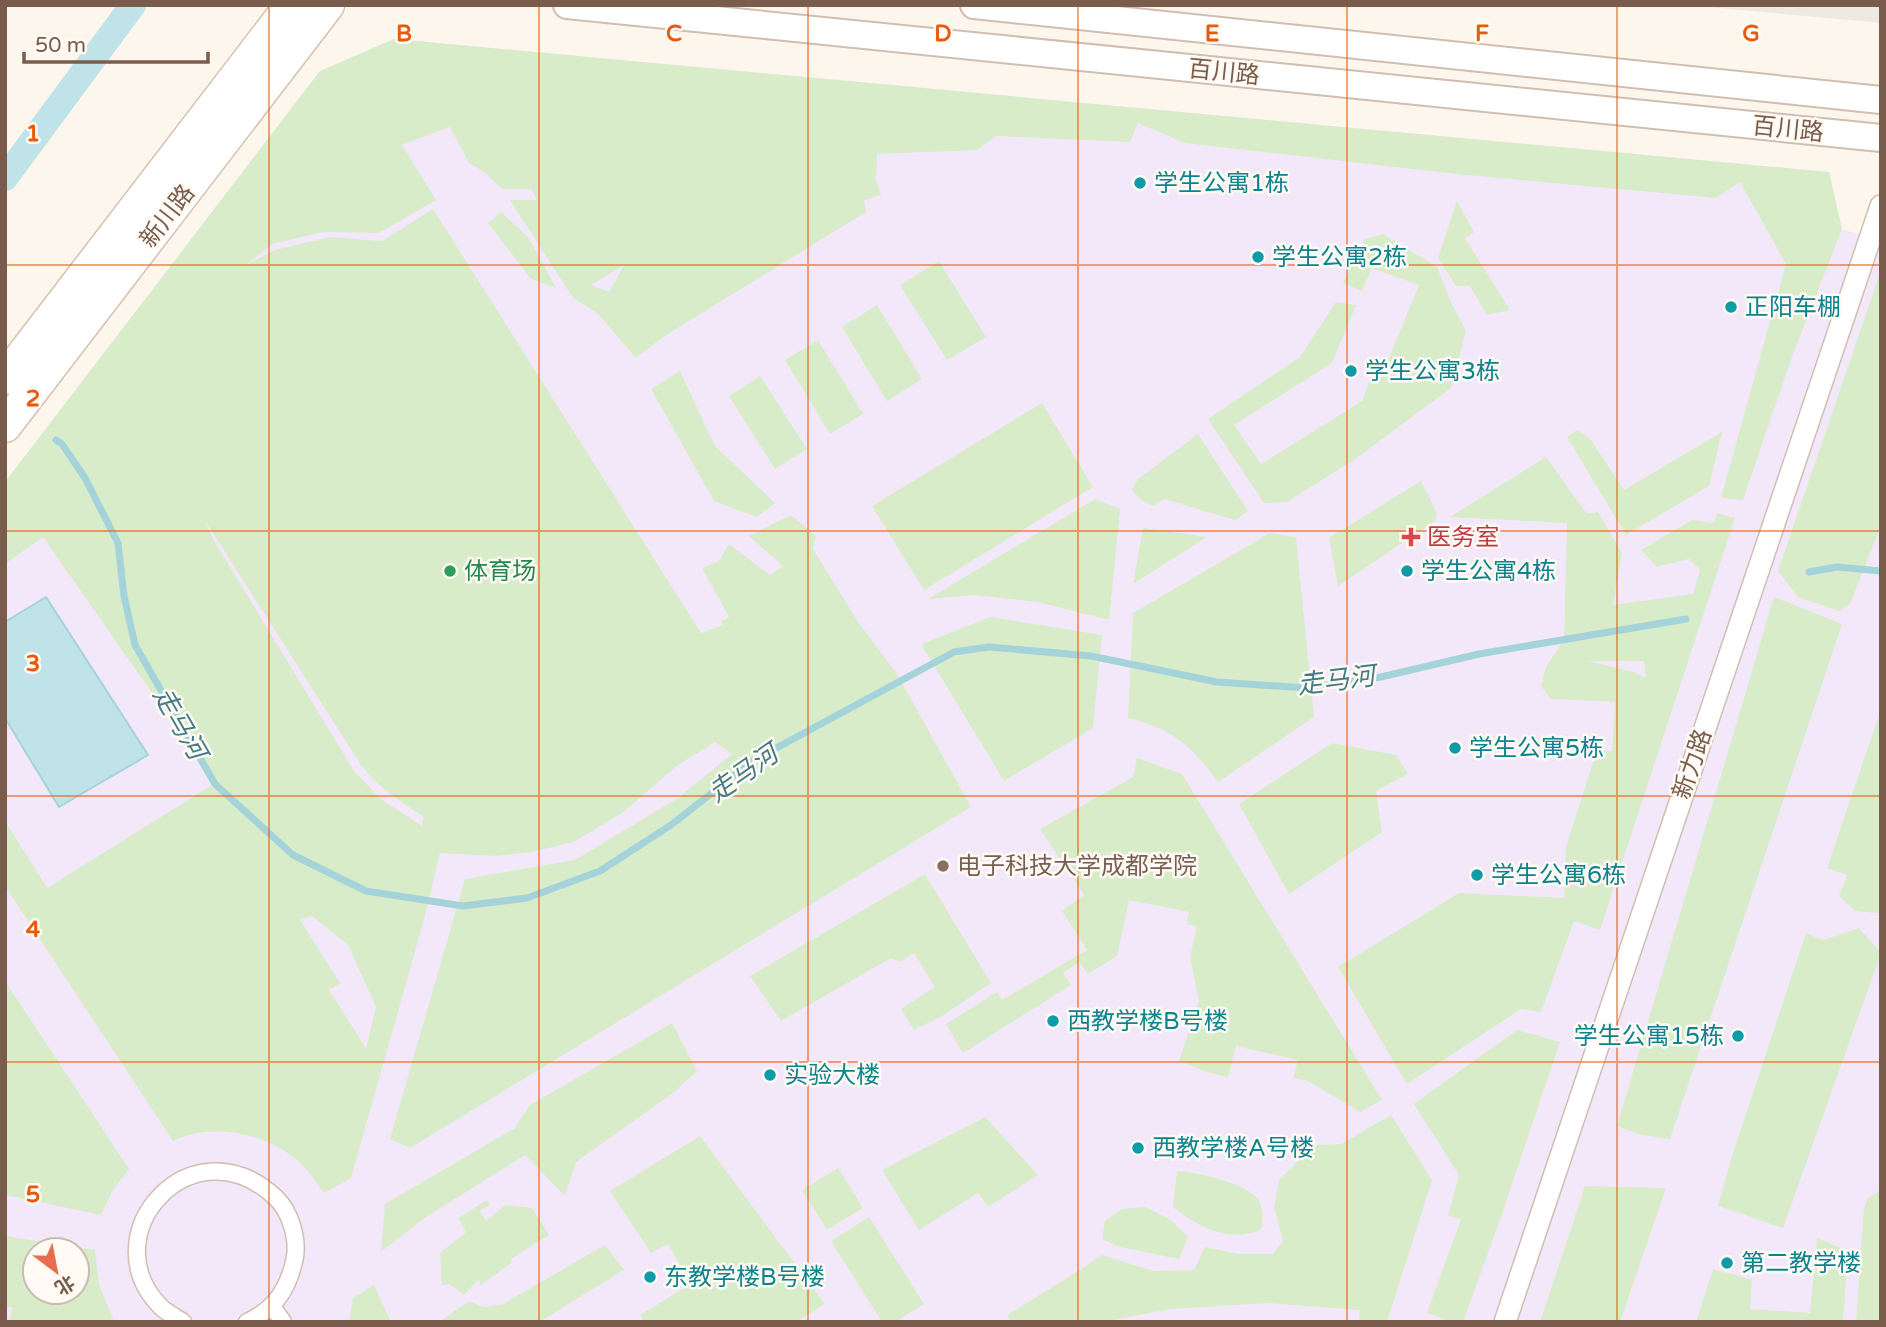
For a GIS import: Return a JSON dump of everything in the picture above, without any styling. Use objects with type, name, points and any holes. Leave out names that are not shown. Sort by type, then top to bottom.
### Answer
[{"type":"main road","name":"新川路","points":[[5,378],[291,5]]},
{"type":"main road","name":"新川路","points":[[5,426],[328,5]]},
{"type":"street","name":"百川路","points":[[567,5],[1881,138]]},
{"type":"street","name":"百川路","points":[[974,5],[1881,100]]},
{"type":"street","name":"新力路","points":[[1505,1322],[1881,206]]},
{"type":"street","points":[[183,1322],[161,1307],[146,1286],[138,1260],[138,1234],[148,1209],[166,1189],[188,1176],[214,1171],[239,1174],[262,1185],[281,1203],[292,1226],[296,1251],[291,1276],[272,1306],[247,1322]]},
{"type":"street","points":[[272,1306],[283,1322]]},
{"type":"shaded area","points":[[1687,5],[1881,5],[1881,23]]},
{"type":"shaded area","name":"电子科技大学成都学院","points":[[394,39],[1829,172],[1842,229],[1881,242],[1881,1322],[5,1322],[5,482],[320,71]]},
{"type":"green space","points":[[394,39],[1829,172],[1842,229],[1793,354],[1743,500],[1721,498],[1786,264],[1740,182],[1716,198],[1457,174],[1185,143],[1138,123],[1130,142],[996,136],[977,150],[877,154],[876,180],[881,195],[864,200],[866,212],[663,337],[636,358],[597,313],[573,298],[510,200],[537,200],[531,189],[502,189],[483,171],[469,163],[450,127],[402,145],[436,200],[379,233],[323,232],[272,244],[244,266],[275,250],[330,237],[382,241],[433,209],[701,633],[723,625],[721,622],[729,617],[702,568],[719,561],[729,544],[770,575],[783,566],[749,536],[791,515],[816,536],[813,549],[858,622],[897,674],[971,807],[410,1148],[390,1139],[465,879],[575,860],[678,798],[732,754],[715,742],[678,765],[622,813],[574,842],[532,852],[497,856],[440,853],[351,1178],[324,1193],[307,1170],[291,1156],[260,1139],[242,1134],[206,1132],[173,1141],[5,886],[7,824],[47,888],[215,783],[43,537],[5,564],[5,482],[320,71]],"holes":[[[624,265],[609,292],[591,285]],[[202,516],[361,765],[389,793],[423,816],[422,826],[381,799],[354,771],[213,539]],[[312,916],[348,945],[376,1007],[366,1048],[329,990],[340,983],[300,920]]]},
{"type":"green space","points":[[1457,201],[1474,232],[1465,238],[1510,310],[1487,315],[1470,286],[1456,286],[1438,258]]},
{"type":"green space","points":[[501,212],[528,237],[556,288],[531,279],[488,223]]},
{"type":"green space","points":[[1383,234],[1437,267],[1466,331],[1451,388],[1358,457],[1287,502],[1264,503],[1208,419],[1300,357],[1336,302],[1356,305],[1332,363],[1234,425],[1261,464],[1362,401],[1370,380],[1379,382],[1419,285],[1372,268],[1362,291],[1343,283],[1365,239]]},
{"type":"green space","points":[[939,261],[986,337],[947,360],[900,285]]},
{"type":"green space","points":[[1881,270],[1881,526],[1850,604],[1840,611],[1798,597],[1778,571]]},
{"type":"green space","points":[[877,305],[922,379],[887,401],[842,327]]},
{"type":"green space","points":[[818,340],[863,414],[830,434],[785,360]]},
{"type":"green space","points":[[680,371],[715,446],[775,503],[757,517],[714,501],[651,389]]},
{"type":"green space","points":[[760,376],[807,449],[775,469],[729,396]]},
{"type":"green space","points":[[1042,403],[1093,487],[924,590],[872,506]]},
{"type":"green space","points":[[1577,430],[1591,440],[1624,490],[1722,432],[1709,486],[1626,535],[1567,437]]},
{"type":"green space","points":[[1198,434],[1248,511],[1235,520],[1164,499],[1153,506],[1141,500],[1132,490],[1138,479]]},
{"type":"green space","points":[[1546,457],[1587,514],[1598,512],[1622,553],[1613,605],[1693,594],[1700,570],[1689,559],[1657,567],[1641,550],[1692,520],[1714,523],[1717,513],[1735,518],[1600,930],[1574,921],[1541,1012],[1521,1009],[1407,1084],[1338,967],[1459,893],[1564,898],[1566,847],[1597,750],[1612,751],[1615,702],[1551,699],[1541,686],[1546,667],[1564,639],[1567,523],[1450,517]],"holes":[[[1588,661],[1644,661],[1646,678],[1634,672]]]},
{"type":"green space","points":[[1421,481],[1437,513],[1435,521],[1338,586],[1329,538]]},
{"type":"green space","points":[[1095,499],[1120,509],[1109,620],[1038,602],[974,595],[928,599]]},
{"type":"green space","points":[[1143,528],[1207,537],[1133,584]]},
{"type":"green space","points":[[1270,533],[1296,537],[1314,717],[1218,782],[1180,740],[1158,728],[1128,718],[1133,613]]},
{"type":"green space","points":[[1774,597],[1842,624],[1670,1139],[1640,1135],[1617,1126]]},
{"type":"green space","points":[[991,617],[1102,635],[1093,728],[1004,781],[921,644]]},
{"type":"green space","points":[[1881,709],[1881,911],[1878,913],[1855,911],[1839,896],[1847,875],[1827,868]]},
{"type":"green space","points":[[1332,743],[1396,755],[1408,774],[1376,791],[1382,832],[1289,894],[1239,804]]},
{"type":"green space","points":[[1137,758],[1182,774],[1382,1100],[1360,1112],[1308,1081],[1293,1078],[1298,1060],[1236,1046],[1228,1077],[1179,1061],[1199,1001],[1190,957],[1197,926],[1186,924],[1189,912],[1129,900],[1117,956],[1088,974],[1079,962],[1063,973],[1071,985],[963,1053],[946,1024],[997,992],[1002,1000],[1087,950],[1062,911],[1084,895],[1040,829],[1133,777]]},
{"type":"green space","points":[[925,874],[991,983],[942,1016],[914,1030],[901,1009],[935,987],[914,953],[900,962],[891,958],[781,1021],[750,976]]},
{"type":"green space","points":[[1859,928],[1881,953],[1783,1228],[1718,1206],[1806,933],[1823,940]]},
{"type":"green space","points":[[5,981],[129,1169],[113,1190],[101,1215],[5,1195]]},
{"type":"green space","points":[[672,1023],[697,1071],[673,1093],[576,1162],[565,1196],[525,1155],[426,1217],[381,1252],[385,1204],[515,1128],[530,1105]]},
{"type":"green space","points":[[1517,1030],[1560,1042],[1463,1322],[1453,1322],[1427,1313],[1461,1219],[1448,1216],[1459,1175],[1414,1104]]},
{"type":"green space","points":[[1391,1115],[1432,1180],[1387,1322],[1359,1322],[1360,1310],[1266,1303],[1171,1309],[1101,1322],[1011,1322],[1007,1315],[1101,1255],[1154,1271],[1194,1270],[1205,1247],[1239,1254],[1273,1254],[1283,1241],[1274,1207],[1279,1180],[1314,1145],[1341,1144]]},
{"type":"green space","points":[[985,1117],[1038,1175],[988,1207],[978,1193],[919,1230],[882,1170]]},
{"type":"green space","points":[[700,1136],[825,1304],[796,1322],[644,1322],[640,1315],[691,1284],[668,1244],[651,1253],[610,1191]]},
{"type":"green space","points":[[838,1168],[863,1208],[827,1230],[802,1190]]},
{"type":"green space","points":[[1177,1171],[1220,1179],[1251,1193],[1261,1205],[1261,1230],[1249,1234],[1226,1234],[1203,1226],[1182,1214],[1173,1207]]},
{"type":"green space","points":[[1585,1186],[1666,1188],[1620,1322],[1540,1322]]},
{"type":"green space","points":[[1881,1190],[1881,1322],[1856,1322],[1864,1208],[1868,1198]]},
{"type":"green space","points":[[487,1200],[490,1204],[480,1211],[486,1221],[505,1205],[532,1208],[549,1235],[512,1258],[511,1263],[481,1285],[478,1280],[464,1295],[449,1284],[442,1285],[440,1253],[466,1232],[458,1218]]},
{"type":"green space","points":[[1145,1207],[1169,1219],[1188,1236],[1179,1259],[1120,1247],[1102,1239],[1105,1221],[1122,1209]]},
{"type":"green space","points":[[869,1217],[924,1304],[895,1322],[882,1322],[831,1241]]},
{"type":"green space","points":[[5,1236],[21,1238],[21,1306],[91,1306],[91,1249],[95,1250],[99,1285],[113,1318],[112,1322],[9,1322],[13,1308],[5,1306]]},
{"type":"green space","points":[[1817,1238],[1848,1251],[1843,1322],[1696,1322],[1713,1269],[1752,1280],[1750,1309],[1810,1313]]},
{"type":"green space","points":[[605,1245],[624,1270],[539,1322],[439,1322],[469,1301],[484,1307],[503,1304]]},
{"type":"green space","points":[[374,1285],[391,1322],[349,1322],[353,1298]]},
{"type":"water","points":[[46,597],[148,755],[59,807],[5,718],[5,622]]},
{"type":"waterway","points":[[5,178],[133,5]]},
{"type":"waterway","name":"走马河","points":[[56,440],[62,444],[85,478],[118,543],[124,596],[135,645],[215,784],[293,855],[366,891],[463,906],[527,898],[600,871],[671,825],[754,760],[954,652],[989,647],[1091,656],[1217,682],[1307,688],[1381,677],[1479,654],[1686,619]]},
{"type":"waterway","name":"走马河","points":[[1809,572],[1837,567],[1881,571]]},
{"type":"place","name":"学生公寓1栋","points":[[1140,183]]},
{"type":"place","name":"学生公寓2栋","points":[[1258,257]]},
{"type":"place","name":"正阳车棚","points":[[1731,307]]},
{"type":"place","name":"学生公寓3栋","points":[[1351,371]]},
{"type":"place","name":"医务室","points":[[1411,537]]},
{"type":"place","name":"体育场","points":[[450,571]]},
{"type":"place","name":"学生公寓4栋","points":[[1407,571]]},
{"type":"place","name":"学生公寓5栋","points":[[1455,748]]},
{"type":"place","name":"电子科技大学成都学院","points":[[943,866]]},
{"type":"place","name":"学生公寓6栋","points":[[1477,875]]},
{"type":"place","name":"西教学楼B号楼","points":[[1053,1021]]},
{"type":"place","name":"学生公寓15栋","points":[[1738,1036]]},
{"type":"place","name":"实验大楼","points":[[770,1075]]},
{"type":"place","name":"西教学楼A号楼","points":[[1138,1148]]},
{"type":"place","name":"第二教学楼","points":[[1727,1263]]},
{"type":"place","name":"东教学楼B号楼","points":[[650,1277]]}]
